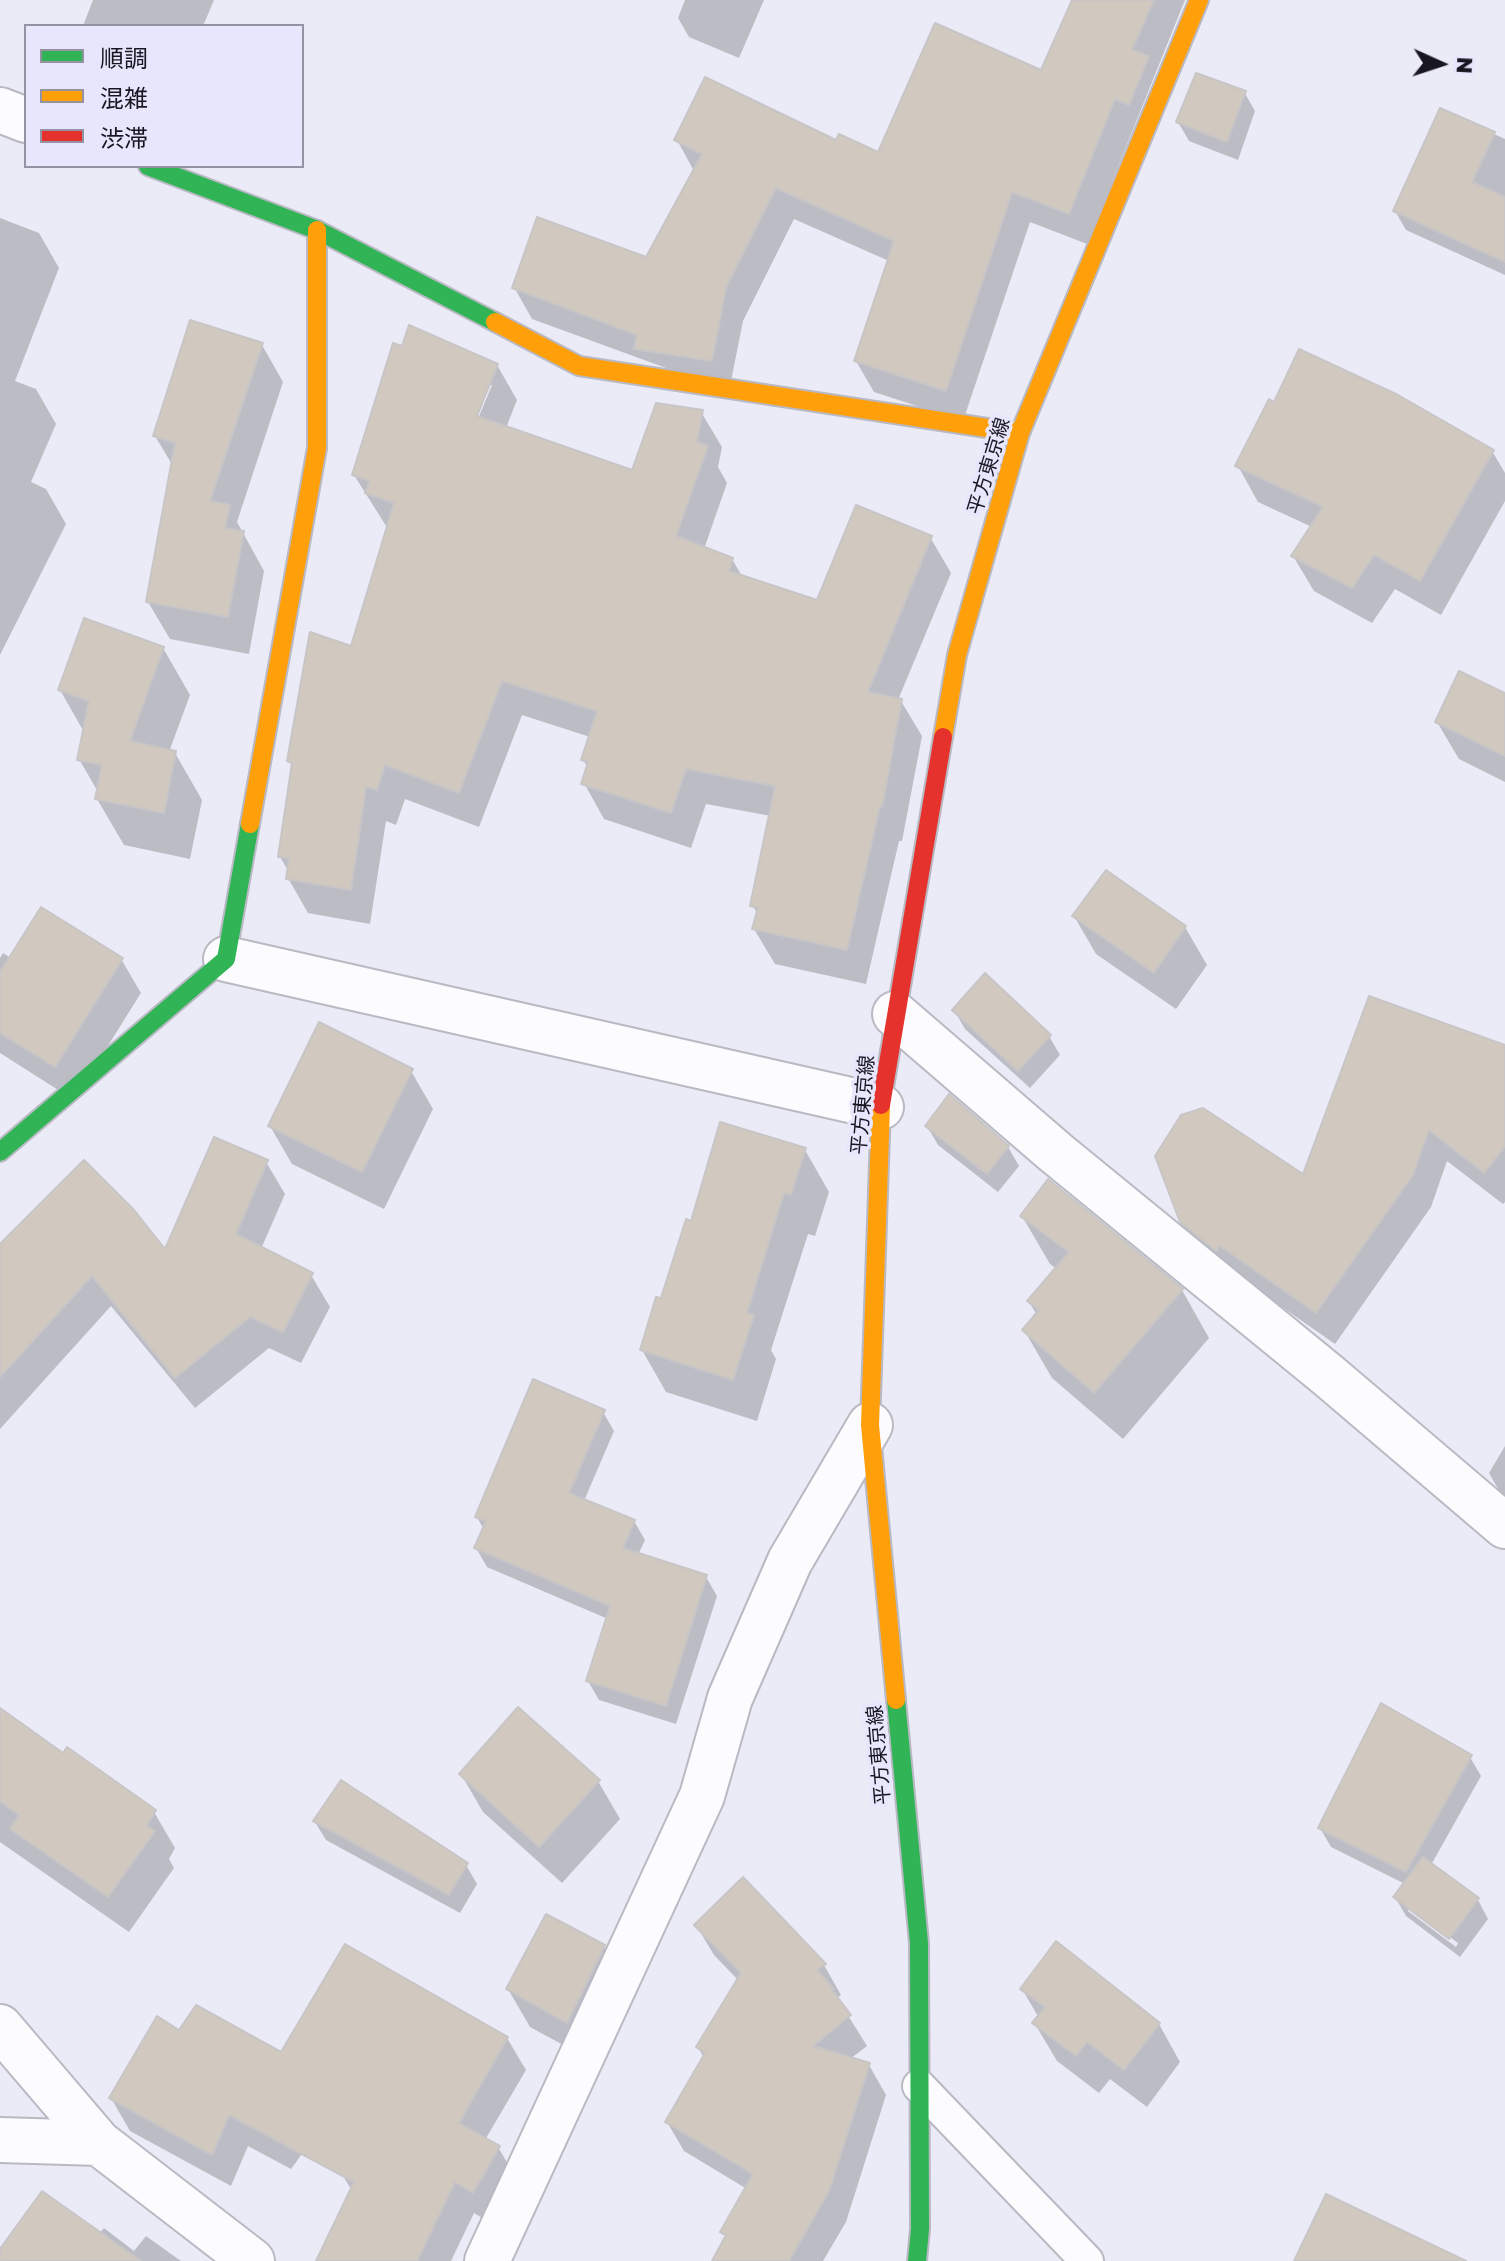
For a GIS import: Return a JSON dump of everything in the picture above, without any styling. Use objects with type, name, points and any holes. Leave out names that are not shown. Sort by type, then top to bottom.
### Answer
[{"type":"main road","name":"平方東京線","points":[[917,2261],[920,2229],[919,1943],[870,1425],[881,1107],[957,655],[1020,433],[1199,0]]},
{"type":"main road","points":[[153,168],[317,230],[579,366],[1020,433]]},
{"type":"main road","points":[[0,1152],[226,959],[317,448],[317,230]]},
{"type":"street","points":[[0,110],[24,119]]},
{"type":"street","points":[[226,959],[881,1107]]},
{"type":"street","points":[[895,1014],[1055,1152],[1329,1376],[1505,1526]]},
{"type":"street","points":[[487,2261],[702,1796],[730,1698],[790,1561],[870,1425]]},
{"type":"street","points":[[0,2027],[99,2143],[252,2261]]},
{"type":"street","points":[[0,2140],[99,2143]]},
{"type":"lane","points":[[919,2086],[1087,2261]]},
{"type":"building","points":[[1072,0],[1154,0],[1132,50],[1149,56],[1129,105],[1115,99],[1069,214],[1012,192],[946,391],[854,361],[894,241],[776,188],[726,288],[712,361],[634,349],[637,335],[512,288],[537,217],[646,257],[702,154],[674,140],[705,77],[836,140],[839,134],[878,152],[935,23],[1041,70]]},
{"type":"building","points":[[1196,73],[1246,91],[1227,142],[1176,122]]},
{"type":"building","points":[[1440,108],[1495,132],[1472,182],[1505,197],[1505,262],[1393,211]]},
{"type":"building","points":[[190,320],[263,343],[210,501],[230,505],[225,528],[244,531],[228,617],[146,602],[175,443],[153,436]]},
{"type":"building","points":[[409,325],[498,364],[477,416],[632,470],[656,403],[703,410],[697,442],[708,446],[676,536],[733,558],[729,571],[817,600],[856,505],[932,536],[868,692],[902,699],[882,807],[847,950],[752,929],[758,908],[750,906],[775,786],[686,769],[671,813],[581,784],[588,762],[581,760],[597,711],[502,681],[459,793],[385,765],[377,790],[366,787],[351,890],[286,879],[289,858],[278,857],[292,763],[287,761],[310,632],[351,646],[394,503],[365,493],[370,481],[352,475],[393,343],[402,346]]},
{"type":"building","points":[[1299,349],[1398,395],[1494,450],[1420,581],[1374,555],[1352,588],[1291,556],[1323,507],[1235,466],[1269,399],[1274,402]]},
{"type":"building","points":[[84,618],[164,647],[130,741],[176,751],[164,813],[95,799],[102,765],[77,760],[89,701],[58,690]]},
{"type":"building","points":[[1459,671],[1505,693],[1505,756],[1435,722]]},
{"type":"building","points":[[1106,870],[1186,926],[1154,973],[1072,916]]},
{"type":"building","points":[[41,907],[123,958],[55,1067],[0,1033],[0,972]]},
{"type":"building","points":[[985,973],[1051,1035],[1018,1071],[952,1010]]},
{"type":"building","points":[[1369,996],[1505,1045],[1505,1146],[1484,1173],[1429,1130],[1413,1175],[1316,1313],[1220,1246],[1216,1251],[1180,1222],[1155,1156],[1181,1115],[1203,1108],[1303,1174]]},
{"type":"building","points":[[319,1022],[413,1069],[362,1172],[268,1126]]},
{"type":"building","points":[[949,1094],[1009,1146],[987,1174],[925,1126]]},
{"type":"building","points":[[720,1122],[806,1148],[791,1195],[784,1193],[747,1313],[754,1315],[733,1380],[640,1350],[656,1297],[661,1298],[686,1219],[691,1221]]},
{"type":"building","points":[[214,1137],[268,1160],[236,1234],[313,1273],[283,1332],[250,1317],[175,1378],[92,1276],[0,1377],[0,1244],[84,1160],[134,1210],[165,1249]]},
{"type":"building","points":[[1048,1179],[1183,1289],[1094,1393],[1022,1330],[1039,1310],[1027,1301],[1069,1252],[1020,1216]]},
{"type":"building","points":[[533,1379],[605,1410],[569,1493],[635,1520],[623,1548],[707,1575],[666,1706],[586,1681],[610,1606],[474,1548],[486,1521],[475,1517]]},
{"type":"building","points":[[1381,1703],[1472,1755],[1406,1872],[1318,1828]]},
{"type":"building","points":[[518,1707],[600,1780],[539,1847],[459,1774]]},
{"type":"building","points":[[0,1708],[63,1753],[67,1747],[156,1810],[147,1826],[155,1831],[108,1897],[10,1829],[19,1815],[0,1801]]},
{"type":"building","points":[[341,1780],[468,1863],[449,1895],[313,1821]]},
{"type":"building","points":[[1423,1857],[1479,1898],[1449,1939],[1393,1897]]},
{"type":"building","points":[[743,1877],[826,1964],[817,1970],[851,2015],[813,2046],[870,2063],[829,2191],[789,2261],[712,2261],[726,2235],[720,2232],[753,2174],[665,2122],[705,2053],[696,2047],[741,1973],[694,1925]]},
{"type":"building","points":[[546,1914],[605,1945],[567,2023],[506,1989]]},
{"type":"building","points":[[1056,1941],[1160,2023],[1124,2070],[1087,2042],[1076,2056],[1032,2023],[1045,2007],[1020,1989]]},
{"type":"building","points":[[345,1944],[508,2037],[459,2123],[500,2146],[473,2193],[455,2182],[417,2261],[316,2261],[354,2182],[229,2115],[212,2155],[109,2098],[157,2016],[179,2030],[196,2005],[281,2052]]},
{"type":"building","points":[[42,2191],[141,2261],[0,2261],[0,2249]]},
{"type":"building","points":[[1326,2194],[1466,2261],[1294,2261]]},
{"type":"traffic: fast","points":[[153,168],[317,230],[495,322]]},
{"type":"traffic: fast","points":[[0,1152],[226,959],[250,824]]},
{"type":"traffic: fast","points":[[896,1700],[919,1943],[920,2229],[917,2261]]},
{"type":"traffic: slow","points":[[943,737],[957,655],[1020,433],[1199,0]]},
{"type":"traffic: slow","points":[[250,824],[317,448],[317,230]]},
{"type":"traffic: slow","points":[[495,322],[579,366],[1020,433]]},
{"type":"traffic: slow","points":[[881,1105],[870,1425],[896,1700]]},
{"type":"traffic: jam","points":[[881,1105],[943,737]]}]
